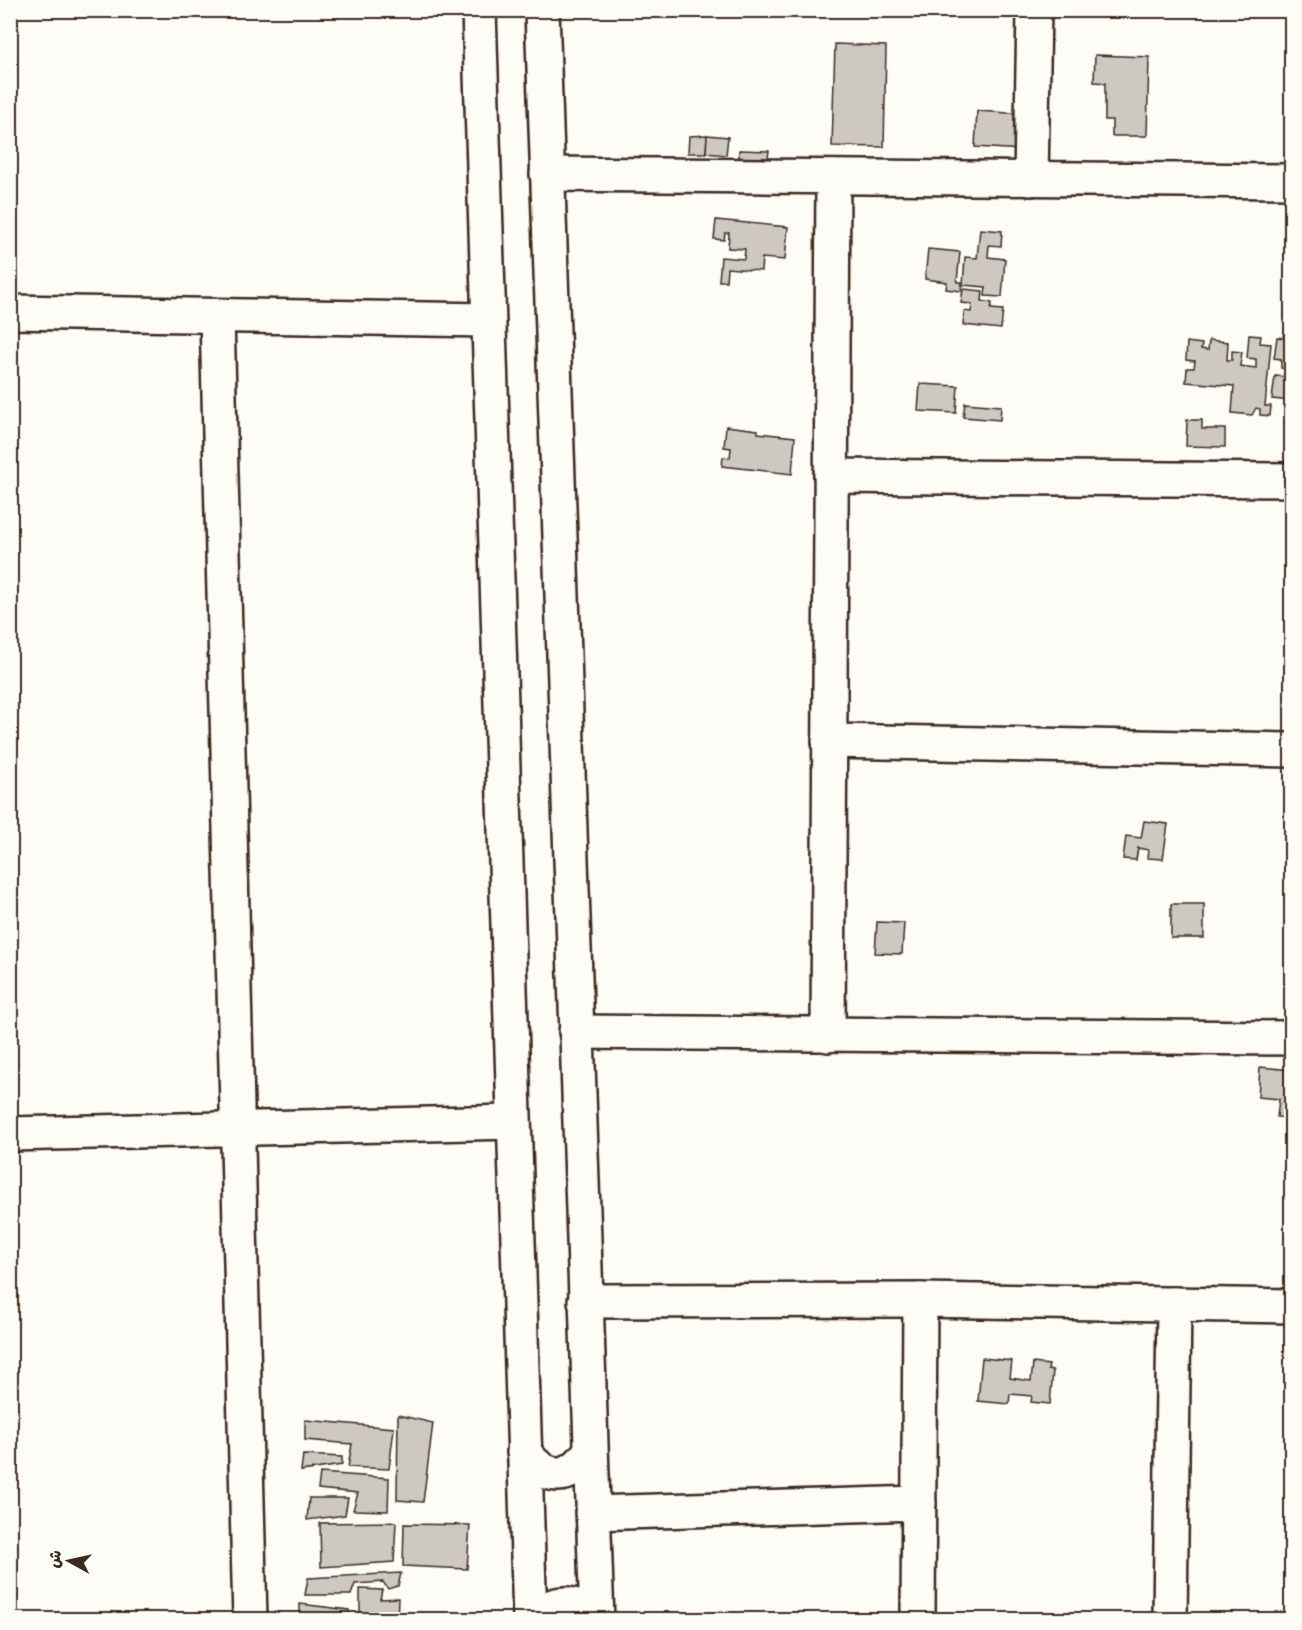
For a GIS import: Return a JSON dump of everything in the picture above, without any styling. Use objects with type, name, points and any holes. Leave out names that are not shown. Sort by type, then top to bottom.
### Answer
[{"type":"street","points":[[479,10],[530,1620]]},
{"type":"street","points":[[542,10],[595,1620]]},
{"type":"street","points":[[1031,179],[1034,10]]},
{"type":"street","points":[[547,174],[1292,181]]},
{"type":"street","points":[[828,1035],[833,177]]},
{"type":"street","points":[[10,312],[488,320]]},
{"type":"street","points":[[217,316],[250,1620]]},
{"type":"street","points":[[831,476],[1292,480]]},
{"type":"street","points":[[829,741],[1292,750]]},
{"type":"street","points":[[576,1032],[1292,1038]]},
{"type":"street","points":[[10,1134],[513,1122]]},
{"type":"street","points":[[585,1301],[920,1300],[1292,1306]]},
{"type":"street","points":[[918,1620],[920,1300]]},
{"type":"street","points":[[1170,1620],[1174,1304]]},
{"type":"street","points":[[524,1452],[534,1466],[549,1473],[566,1473],[581,1465],[590,1451]]},
{"type":"street","points":[[592,1513],[919,1503]]},
{"type":"street","points":[[535,1620],[540,1612],[556,1604],[572,1604],[587,1612],[595,1620]]},
{"type":"building","points":[[835,44],[886,46],[884,147],[832,146]]},
{"type":"building","points":[[1095,55],[1149,57],[1147,136],[1112,136],[1112,120],[1105,120],[1105,83],[1094,82]]},
{"type":"building","points":[[977,111],[1025,114],[1022,150],[975,147]]},
{"type":"building","points":[[707,135],[706,153],[688,153],[689,136]]},
{"type":"building","points":[[707,135],[728,137],[726,155],[706,153]]},
{"type":"building","points":[[739,150],[769,151],[767,164],[739,162]]},
{"type":"building","points":[[716,220],[788,227],[785,260],[762,258],[761,271],[727,268],[726,281],[719,281],[721,257],[744,259],[745,249],[728,248],[729,233],[725,233],[724,240],[714,239]]},
{"type":"building","points":[[980,229],[1002,231],[1001,246],[989,245],[988,257],[1005,259],[1002,297],[985,296],[986,287],[963,285],[965,257],[977,258]]},
{"type":"building","points":[[928,249],[960,252],[957,282],[962,282],[961,291],[946,289],[947,282],[925,279]]},
{"type":"building","points":[[963,289],[983,291],[982,301],[992,303],[991,309],[1003,310],[1001,329],[963,325],[964,311],[971,312],[972,304],[961,303]]},
{"type":"building","points":[[1249,335],[1261,336],[1260,343],[1271,344],[1265,406],[1271,406],[1270,416],[1260,415],[1260,409],[1256,408],[1252,415],[1232,413],[1234,386],[1186,382],[1187,368],[1194,368],[1195,361],[1186,360],[1187,342],[1202,344],[1201,349],[1208,350],[1209,340],[1228,342],[1227,360],[1232,360],[1232,351],[1242,352],[1240,366],[1256,368],[1256,359],[1247,358]]},
{"type":"building","points":[[1277,337],[1291,339],[1292,369],[1281,368],[1281,359],[1274,358]]},
{"type":"building","points":[[1275,376],[1292,377],[1292,401],[1272,399]]},
{"type":"building","points":[[920,384],[958,386],[956,413],[918,411]]},
{"type":"building","points":[[965,403],[1001,406],[1000,420],[963,417]]},
{"type":"building","points":[[1187,420],[1202,420],[1202,429],[1225,429],[1225,447],[1186,446]]},
{"type":"building","points":[[726,426],[758,430],[758,433],[795,437],[792,474],[722,466],[723,457],[730,458],[731,448],[724,447]]},
{"type":"building","points":[[1144,821],[1168,824],[1163,859],[1147,858],[1148,850],[1138,848],[1136,860],[1123,859],[1126,836],[1141,838]]},
{"type":"building","points":[[1171,904],[1204,904],[1204,938],[1171,938]]},
{"type":"building","points":[[877,922],[904,923],[902,954],[875,953]]},
{"type":"building","points":[[1260,1067],[1292,1070],[1292,1118],[1277,1117],[1279,1099],[1258,1097]]},
{"type":"building","points":[[982,1358],[1012,1361],[1010,1378],[1031,1381],[1033,1363],[1049,1365],[1048,1370],[1053,1371],[1050,1404],[1031,1402],[1032,1396],[1010,1394],[1009,1404],[978,1401]]},
{"type":"building","points":[[398,1415],[433,1423],[423,1502],[397,1500]]},
{"type":"building","points":[[305,1420],[394,1428],[389,1469],[348,1467],[352,1444],[305,1440]]},
{"type":"building","points":[[303,1455],[342,1457],[342,1465],[301,1471]]},
{"type":"building","points":[[320,1473],[389,1478],[388,1511],[353,1510],[358,1493],[318,1489]]},
{"type":"building","points":[[309,1498],[348,1498],[345,1515],[307,1520]]},
{"type":"building","points":[[396,1522],[394,1562],[321,1567],[320,1523]]},
{"type":"building","points":[[404,1524],[470,1525],[467,1569],[403,1566]]},
{"type":"building","points":[[401,1573],[398,1586],[388,1589],[383,1582],[355,1584],[351,1595],[305,1595],[308,1578]]},
{"type":"building","points":[[360,1589],[382,1590],[380,1599],[398,1598],[397,1620],[360,1616]]},
{"type":"building","points":[[300,1604],[349,1610],[348,1619],[300,1620]]}]
